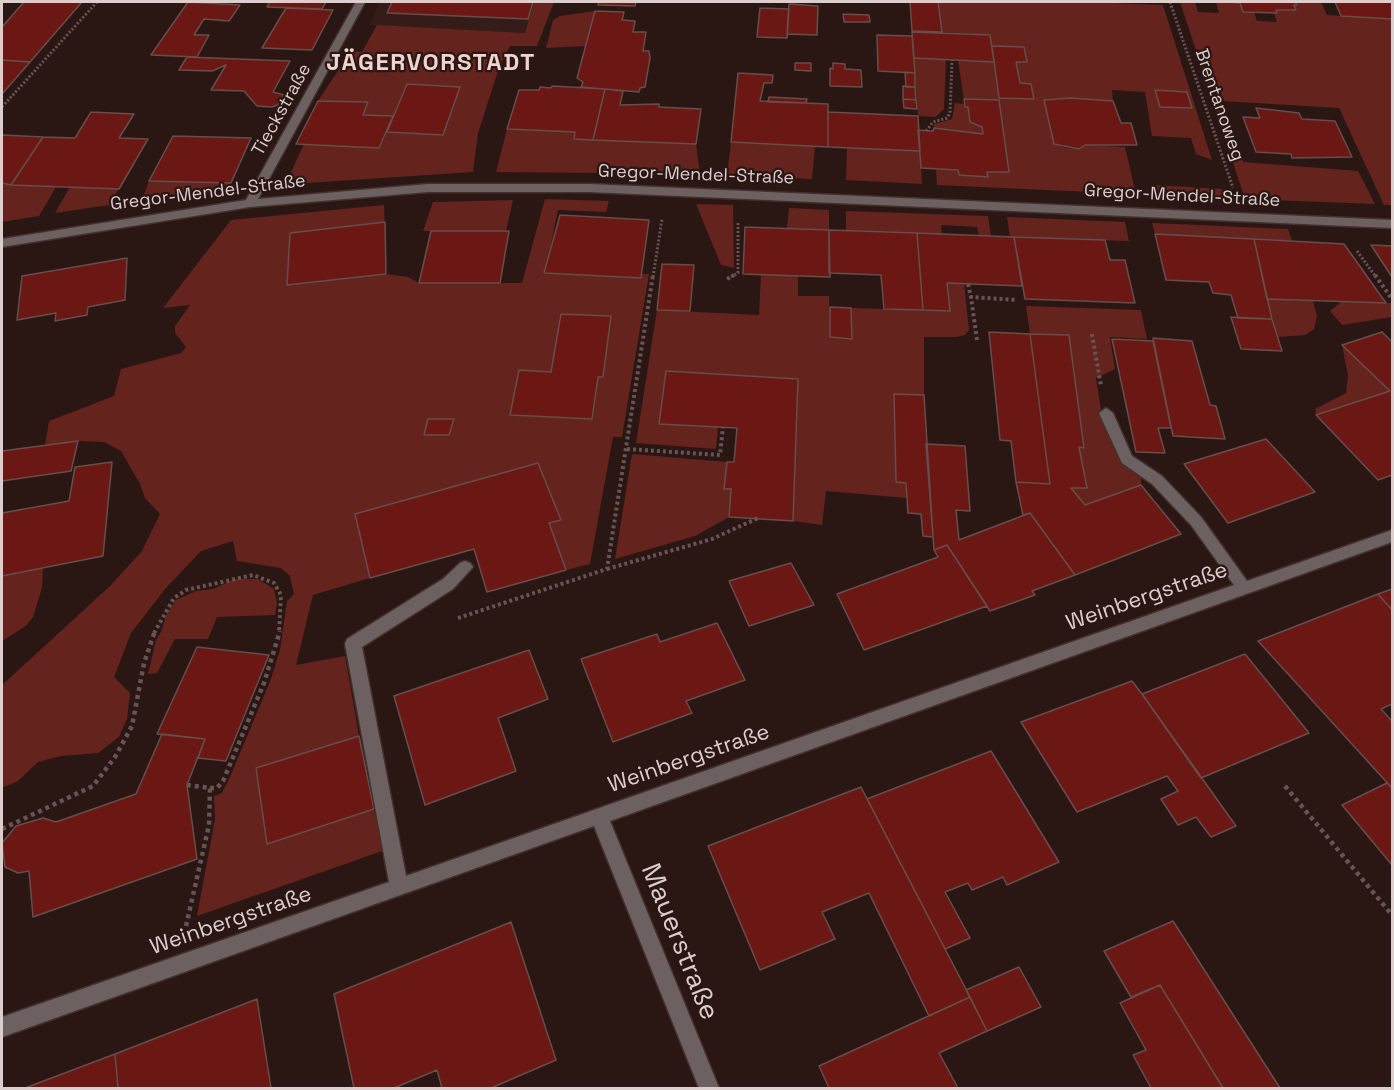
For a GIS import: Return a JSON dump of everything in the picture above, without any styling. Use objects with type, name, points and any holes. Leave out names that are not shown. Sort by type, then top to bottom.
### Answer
[{"type":"street","name":"Tieckstraße","points":[[250,203],[360,2]]},
{"type":"street","name":"Gregor-Mendel-Straße","points":[[2,243],[250,203],[428,188],[666,192],[1392,224]]},
{"type":"street","points":[[1106,412],[1127,459],[1156,480],[1196,521],[1244,588]]},
{"type":"street","name":"Weinbergstraße","points":[[2,1027],[1392,536]]},
{"type":"street","points":[[399,886],[353,644],[448,584],[465,567]]},
{"type":"street","name":"Mauerstraße","points":[[599,816],[709,1089]]},
{"type":"path","points":[[2,107],[97,2]]},
{"type":"path","name":"Brentanoweg","points":[[1170,2],[1242,217]]},
{"type":"path","points":[[926,131],[933,123],[947,118],[950,113],[952,60]]},
{"type":"path","points":[[607,569],[666,192]]},
{"type":"path","points":[[728,279],[738,273],[738,217],[742,217]]},
{"type":"path","points":[[1352,244],[1392,298]]},
{"type":"path","points":[[968,284],[977,340]]},
{"type":"path","points":[[971,297],[1017,300]]},
{"type":"path","points":[[1092,334],[1106,412]]},
{"type":"path","points":[[627,449],[720,455],[723,427]]},
{"type":"path","points":[[454,619],[607,569],[712,539],[758,519]]},
{"type":"path","points":[[2,829],[93,786],[115,757],[132,726],[144,663],[158,622],[174,598],[186,590],[253,575],[274,583],[281,595],[280,631],[264,683],[223,781],[217,788],[187,785]]},
{"type":"path","points":[[1285,786],[1392,915]]},
{"type":"path","points":[[177,965],[209,825],[210,788]]},
{"type":"shaded area","points":[[380,2],[534,2],[525,33],[369,25]]},
{"type":"shaded area","points":[[534,2],[554,2],[537,46],[510,46],[500,65],[478,133],[473,172],[307,183],[294,180],[291,172],[304,144],[379,148],[387,132],[443,134],[460,87],[407,84],[393,116],[363,115],[368,102],[318,101],[351,51],[362,52],[377,25],[525,33]]},
{"type":"shaded area","points":[[938,2],[1088,2],[1163,5],[1212,160],[1196,154],[1191,138],[1152,136],[1145,92],[1112,90],[1113,101],[1045,100],[1054,144],[1079,149],[1085,145],[1125,147],[1136,194],[937,185],[936,169],[958,170],[959,175],[987,177],[987,172],[1009,172],[999,100],[964,99],[958,61],[994,62],[999,98],[1034,99],[1031,84],[1020,83],[1016,62],[1026,62],[1024,47],[992,46],[990,35],[942,32]]},
{"type":"shaded area","points":[[1180,2],[1195,2],[1198,12],[1219,13],[1216,2],[1240,3],[1243,12],[1254,12],[1257,21],[1277,22],[1274,13],[1277,13],[1276,10],[1295,10],[1295,2],[1321,2],[1327,15],[1392,19],[1392,205],[1384,205],[1339,108],[1222,101],[1243,162],[1358,171],[1375,204],[1245,199]]},
{"type":"shaded area","points":[[595,11],[586,46],[546,48],[553,20],[560,16]]},
{"type":"shaded area","points":[[914,58],[946,60],[944,109],[936,117],[918,116]]},
{"type":"shaded area","points":[[955,103],[968,107],[970,122],[982,127],[983,134],[934,128],[934,124],[952,119]]},
{"type":"shaded area","points":[[507,129],[575,132],[574,139],[696,144],[700,174],[496,172]]},
{"type":"shaded area","points":[[731,142],[815,146],[812,179],[727,175]]},
{"type":"shaded area","points":[[847,148],[920,151],[922,184],[846,180]]},
{"type":"shaded area","points":[[149,181],[231,183],[227,190],[142,200]]},
{"type":"shaded area","points":[[2,183],[56,187],[39,216],[2,222]]},
{"type":"shaded area","points":[[1154,185],[1222,189],[1224,198],[1156,195]]},
{"type":"shaded area","points":[[70,187],[119,189],[109,205],[55,213]]},
{"type":"shaded area","points":[[545,199],[609,201],[606,212],[558,210],[545,273],[641,278],[642,274],[649,274],[622,437],[613,437],[590,564],[566,570],[549,523],[561,519],[538,463],[355,514],[370,578],[313,595],[296,665],[345,656],[359,736],[260,767],[267,844],[374,809],[385,850],[197,916],[215,819],[214,796],[222,793],[230,777],[271,679],[280,650],[287,601],[294,594],[290,576],[281,568],[237,561],[233,541],[201,551],[166,588],[131,633],[114,677],[130,693],[127,719],[119,737],[98,753],[61,756],[38,762],[18,781],[2,788],[2,685],[110,586],[142,551],[160,514],[145,498],[140,484],[121,451],[104,442],[78,441],[45,446],[49,421],[114,396],[121,369],[181,353],[186,347],[175,333],[175,326],[190,305],[163,308],[231,220],[384,205],[386,274],[408,277],[419,283],[522,283]],"holes":[[[519,371],[598,377],[592,419],[510,415]],[[428,419],[453,419],[449,435],[425,434]]]},
{"type":"shaded area","points":[[513,200],[506,231],[423,231],[433,202]]},
{"type":"shaded area","points":[[696,204],[733,205],[734,268],[721,265]]},
{"type":"shaded area","points":[[789,208],[829,210],[829,230],[787,228]]},
{"type":"shaded area","points":[[846,211],[988,216],[991,236],[979,236],[977,227],[941,225],[942,234],[846,230]]},
{"type":"shaded area","points":[[1007,217],[1125,222],[1129,241],[1010,237]]},
{"type":"shaded area","points":[[1152,223],[1288,229],[1292,241],[1155,234]]},
{"type":"shaded area","points":[[761,274],[798,275],[798,296],[829,296],[830,337],[851,339],[851,308],[949,311],[947,283],[964,283],[969,330],[965,335],[957,337],[924,337],[924,395],[894,394],[896,482],[906,483],[907,498],[826,491],[822,525],[793,521],[798,379],[666,371],[659,423],[718,427],[716,449],[636,443],[657,310],[759,315]]},
{"type":"shaded area","points":[[1267,299],[1313,301],[1317,316],[1314,329],[1305,335],[1278,337]]},
{"type":"shaded area","points":[[1341,302],[1391,303],[1392,317],[1342,325],[1330,311]]},
{"type":"shaded area","points":[[1026,306],[1141,310],[1147,339],[1110,337],[1115,369],[1096,378],[1102,417],[1127,465],[1141,476],[1141,485],[1085,505],[1071,488],[1079,447],[1084,447],[1069,335],[1030,334]]},
{"type":"shaded area","points":[[1342,345],[1390,391],[1316,415],[1315,409],[1346,393],[1348,376]]},
{"type":"shaded area","points":[[632,454],[727,462],[724,489],[731,489],[729,517],[695,536],[615,559]]},
{"type":"shaded area","points":[[43,568],[42,588],[33,617],[26,626],[2,641],[2,576]]},
{"type":"shaded area","points":[[235,579],[258,579],[274,589],[277,603],[275,615],[217,617],[208,639],[175,639],[157,673],[148,674],[156,640],[167,613],[176,600],[196,591],[213,589]]},
{"type":"building","points":[[24,2],[82,2],[30,62],[2,60],[2,27]]},
{"type":"building","points":[[188,2],[240,5],[229,21],[204,19],[194,35],[209,35],[197,57],[151,55]]},
{"type":"building","points":[[270,2],[326,2],[322,9],[267,7]]},
{"type":"building","points":[[392,2],[533,2],[528,19],[387,13]]},
{"type":"building","points":[[599,2],[636,2],[635,6],[598,5]]},
{"type":"building","points":[[910,2],[938,2],[942,32],[912,31]]},
{"type":"building","points":[[1230,2],[1295,2],[1297,5],[1294,5],[1296,10],[1276,10],[1277,13],[1243,12],[1240,3]]},
{"type":"building","points":[[1335,2],[1392,2],[1392,19],[1341,16]]},
{"type":"building","points":[[789,4],[818,6],[817,35],[787,34]]},
{"type":"building","points":[[286,8],[333,10],[312,50],[262,48]]},
{"type":"building","points":[[760,8],[789,9],[787,38],[757,37]]},
{"type":"building","points":[[595,11],[624,12],[622,20],[635,21],[633,32],[646,32],[643,51],[649,51],[650,58],[645,87],[640,88],[639,92],[581,87],[583,82],[577,78]]},
{"type":"building","points":[[843,14],[869,15],[870,22],[844,22]]},
{"type":"building","points":[[912,32],[990,35],[994,62],[914,58]]},
{"type":"building","points":[[877,35],[912,36],[915,73],[878,71]]},
{"type":"building","points":[[992,46],[1024,47],[1027,62],[1016,62],[1020,83],[1031,84],[1034,99],[999,98]]},
{"type":"building","points":[[187,57],[290,61],[273,92],[284,95],[278,105],[257,106],[244,91],[211,90],[226,65],[212,71],[179,70]]},
{"type":"building","points":[[2,60],[30,62],[2,94]]},
{"type":"building","points":[[795,63],[811,63],[811,71],[795,70]]},
{"type":"building","points":[[833,63],[845,64],[845,69],[861,70],[862,87],[830,86],[830,68],[833,69]]},
{"type":"building","points":[[905,72],[915,73],[915,87],[906,87]]},
{"type":"building","points":[[738,73],[773,75],[772,83],[764,83],[760,101],[828,104],[828,147],[731,142]]},
{"type":"building","points":[[407,84],[460,87],[443,135],[387,132]]},
{"type":"building","points":[[552,86],[605,89],[593,140],[574,139],[575,132],[507,129],[519,90],[539,90],[540,87],[551,88]]},
{"type":"building","points":[[903,86],[915,87],[916,100],[903,99]]},
{"type":"building","points":[[605,89],[623,91],[620,105],[659,104],[659,107],[701,109],[696,144],[593,140]]},
{"type":"building","points":[[1155,90],[1187,92],[1192,108],[1160,107]]},
{"type":"building","points":[[769,97],[807,99],[806,103],[768,102]]},
{"type":"building","points":[[1070,98],[1113,101],[1121,123],[1131,123],[1137,145],[1085,145],[1079,149],[1054,144],[1044,100]]},
{"type":"building","points":[[903,99],[916,100],[917,109],[904,108]]},
{"type":"building","points":[[964,99],[999,100],[1009,172],[987,172],[988,177],[959,175],[958,170],[921,168],[918,130],[933,131],[934,128],[983,134],[982,127],[970,122],[968,107],[965,107]]},
{"type":"building","points":[[318,101],[368,102],[363,115],[393,116],[379,148],[296,144]]},
{"type":"building","points":[[1256,108],[1299,113],[1302,119],[1335,121],[1352,157],[1292,158],[1291,154],[1256,152],[1243,117],[1260,118]]},
{"type":"building","points":[[91,112],[134,114],[119,138],[148,139],[119,189],[11,185],[43,137],[75,138]]},
{"type":"building","points":[[828,112],[918,116],[920,151],[828,147]]},
{"type":"building","points":[[2,135],[43,137],[11,185],[2,183]]},
{"type":"building","points":[[173,136],[251,138],[231,183],[149,181]]},
{"type":"building","points":[[560,215],[649,220],[641,278],[544,273]]},
{"type":"building","points":[[385,222],[386,274],[287,285],[290,233]]},
{"type":"building","points":[[745,227],[829,230],[830,277],[743,274]]},
{"type":"building","points":[[829,230],[917,233],[923,310],[884,309],[881,275],[829,273]]},
{"type":"building","points":[[431,231],[509,231],[500,283],[419,283]]},
{"type":"building","points":[[917,233],[1014,237],[1022,286],[947,283],[950,311],[923,310]]},
{"type":"building","points":[[1155,234],[1254,239],[1272,319],[1238,318],[1231,295],[1213,293],[1209,282],[1166,280]]},
{"type":"building","points":[[1014,237],[1105,240],[1110,260],[1125,260],[1135,303],[1025,299]]},
{"type":"building","points":[[1254,239],[1344,244],[1386,303],[1267,299]]},
{"type":"building","points":[[1371,245],[1392,246],[1392,277]]},
{"type":"building","points":[[127,258],[125,300],[88,307],[87,315],[55,321],[56,313],[17,320],[22,276]]},
{"type":"building","points":[[662,264],[694,265],[690,311],[657,310]]},
{"type":"building","points":[[830,307],[851,308],[852,339],[830,337]]},
{"type":"building","points":[[561,314],[611,316],[603,377],[598,377],[592,419],[510,415],[519,370],[551,372]]},
{"type":"building","points":[[1231,317],[1272,319],[1282,351],[1241,349]]},
{"type":"building","points":[[989,332],[1030,334],[1050,484],[1016,482],[1011,441],[1000,440]]},
{"type":"building","points":[[1382,332],[1392,342],[1392,475],[1378,480],[1316,415],[1390,391],[1342,345]]},
{"type":"building","points":[[1030,334],[1069,335],[1084,448],[1079,447],[1087,488],[1071,488],[1085,505],[1141,485],[1181,534],[1075,575],[1030,513],[1023,515],[1016,482],[1050,484]]},
{"type":"building","points":[[1153,338],[1192,341],[1210,405],[1216,406],[1225,439],[1173,436]]},
{"type":"building","points":[[1112,339],[1153,341],[1171,428],[1158,428],[1165,453],[1136,452]]},
{"type":"building","points":[[666,371],[798,379],[793,521],[729,517],[731,489],[724,489],[727,462],[734,462],[737,428],[659,424]]},
{"type":"building","points":[[894,394],[924,395],[933,537],[923,536],[921,514],[908,513],[906,483],[896,482]]},
{"type":"building","points":[[428,419],[454,419],[449,435],[424,435]]},
{"type":"building","points":[[1266,439],[1315,492],[1228,523],[1184,464]]},
{"type":"building","points":[[78,441],[71,471],[2,481],[2,451]]},
{"type":"building","points":[[926,444],[965,446],[970,511],[956,510],[959,540],[1030,513],[1075,575],[1032,591],[1035,595],[990,611],[947,545],[934,550]]},
{"type":"building","points":[[112,462],[103,556],[2,576],[2,513],[69,501],[75,467]]},
{"type":"building","points":[[538,463],[561,520],[549,523],[566,570],[487,592],[474,549],[370,578],[355,514]]},
{"type":"building","points":[[947,545],[987,606],[864,650],[837,594],[938,557],[934,550]]},
{"type":"building","points":[[791,563],[814,605],[749,626],[729,581]]},
{"type":"building","points":[[1392,589],[1392,610],[1378,594]]},
{"type":"building","points":[[1378,594],[1392,610],[1392,704],[1381,709],[1392,721],[1392,788],[1258,641]]},
{"type":"building","points":[[717,623],[745,680],[686,701],[692,713],[613,742],[581,659],[657,634],[660,642]]},
{"type":"building","points":[[197,647],[269,655],[226,761],[198,758],[205,739],[157,734]]},
{"type":"building","points":[[529,650],[548,699],[498,718],[516,771],[425,805],[394,696]]},
{"type":"building","points":[[1245,654],[1309,733],[1201,778],[1142,694]]},
{"type":"building","points":[[1132,681],[1236,826],[1211,837],[1196,817],[1178,825],[1161,799],[1178,791],[1167,776],[1077,812],[1021,722]]},
{"type":"building","points":[[162,734],[205,739],[187,785],[197,859],[33,917],[29,871],[18,873],[5,867],[2,843],[16,826],[43,818],[56,822],[136,794]]},
{"type":"building","points":[[359,736],[374,809],[267,844],[256,768]]},
{"type":"building","points":[[991,751],[1059,862],[1007,885],[1003,877],[972,890],[968,883],[945,892],[970,938],[945,949],[867,799]]},
{"type":"building","points":[[1387,783],[1392,788],[1392,865],[1342,805]]},
{"type":"building","points":[[861,787],[970,997],[929,1016],[869,893],[822,912],[835,939],[760,970],[708,846]]},
{"type":"building","points":[[1173,921],[1280,1088],[1223,1088],[1160,985],[1131,997],[1104,951]]},
{"type":"building","points":[[511,922],[556,1060],[491,1088],[442,1088],[437,1070],[394,1088],[354,1088],[334,994]]},
{"type":"building","points":[[1019,967],[1041,1007],[987,1031],[966,990]]},
{"type":"building","points":[[1160,985],[1223,1088],[1151,1088],[1133,1055],[1146,1050],[1120,1003]]},
{"type":"building","points":[[970,997],[987,1031],[939,1053],[958,1088],[829,1088],[819,1066]]},
{"type":"building","points":[[257,999],[271,1088],[118,1088],[115,1054]]},
{"type":"building","points":[[115,1054],[118,1088],[25,1088]]},
{"type":"district","name":"JÄGERVORSTADT","points":[[431,63]]}]
